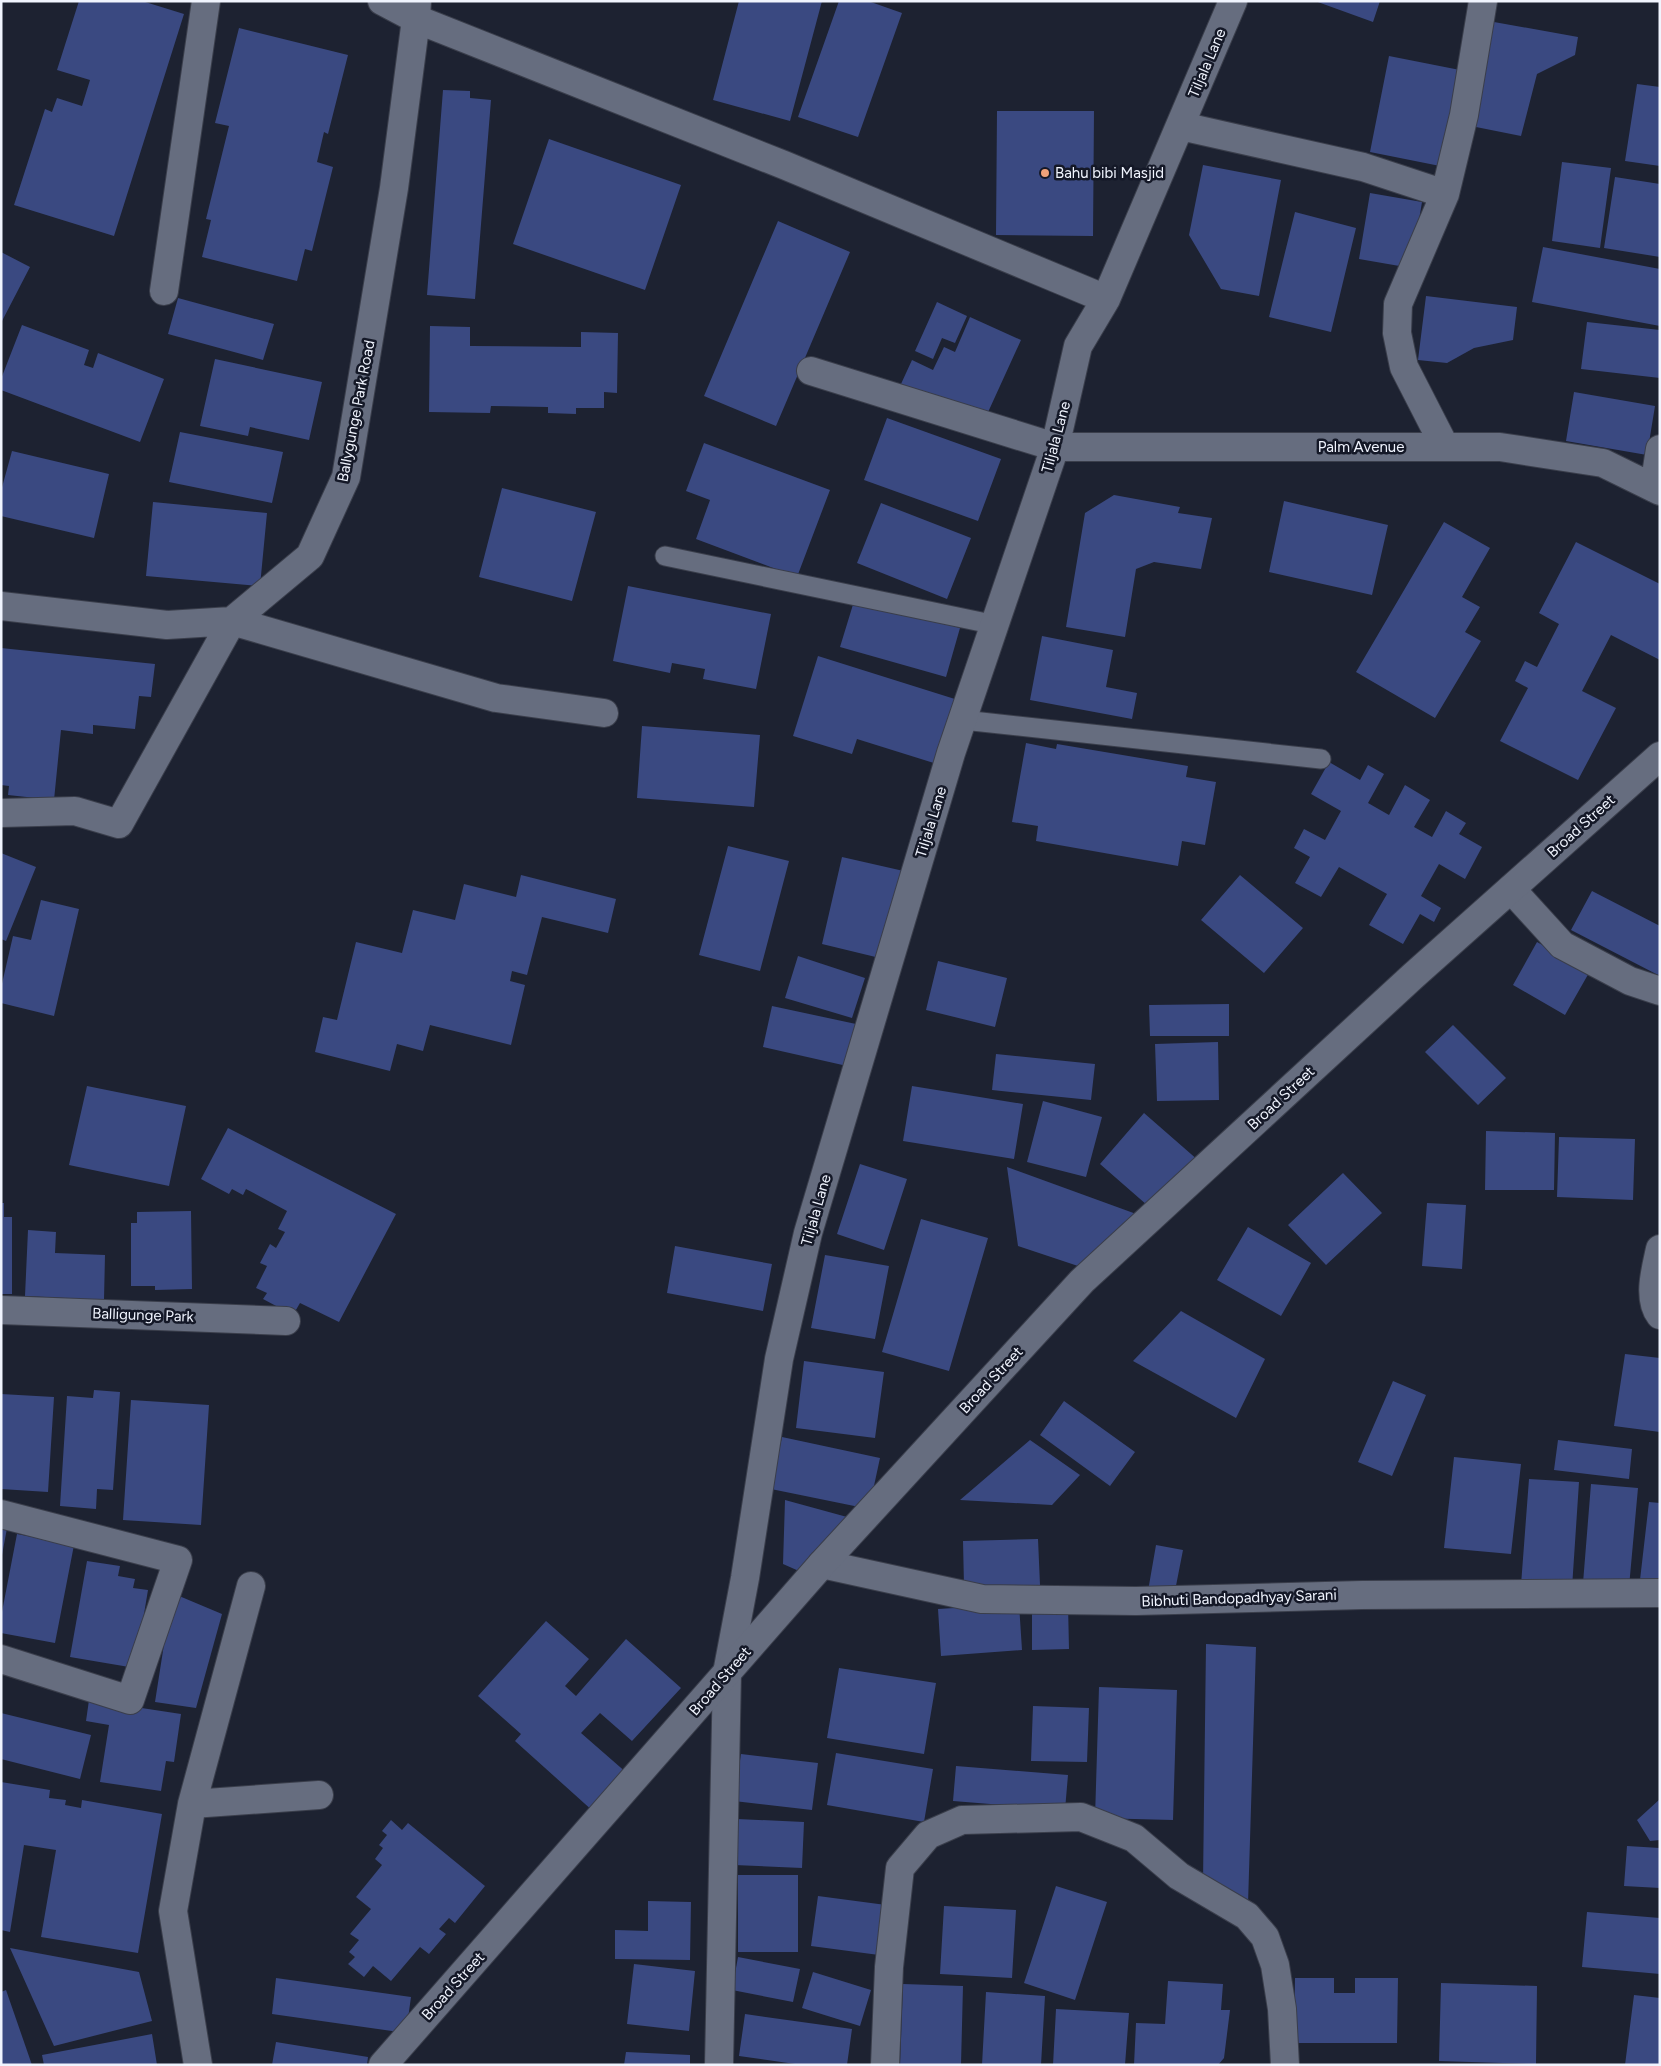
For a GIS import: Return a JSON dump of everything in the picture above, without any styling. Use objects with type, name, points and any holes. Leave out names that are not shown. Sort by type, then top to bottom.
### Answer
[{"type":"street","points":[[164,290],[206,1]]},
{"type":"street","points":[[382,1],[417,10],[1106,299]]},
{"type":"street","name":"Tiljala Lane","points":[[718,2065],[727,1673],[745,1578],[779,1359],[808,1233],[951,753],[1055,447],[1078,346],[1106,299],[1233,1]]},
{"type":"street","points":[[1446,447],[1404,367],[1397,334],[1398,304],[1446,194],[1464,115],[1483,1]]},
{"type":"street","name":"Ballygunge Park Road","points":[[232,621],[310,556],[346,477],[394,188],[417,10]]},
{"type":"street","points":[[1181,126],[1363,167],[1446,194]]},
{"type":"street","name":"Palm Avenue","points":[[811,371],[1055,447],[1500,447],[1603,463],[1657,489]]},
{"type":"street","points":[[1657,489],[1660,450]]},
{"type":"street","points":[[1,606],[167,625],[232,621],[496,698],[604,713]]},
{"type":"street","points":[[1,813],[75,812],[119,824],[232,621]]},
{"type":"street","name":"Broad Street","points":[[382,2065],[822,1564],[1082,1281],[1406,983],[1660,756]]},
{"type":"street","points":[[1511,889],[1562,945],[1630,981],[1660,991]]},
{"type":"street","points":[[1660,1249],[1654,1284],[1656,1310],[1660,1315]]},
{"type":"street","name":"Balligunge Park","points":[[1,1310],[286,1320]]},
{"type":"street","points":[[1,1514],[178,1560],[130,1700],[1,1660]]},
{"type":"street","name":"Bibhuti Bandopadhyay Sarani","points":[[822,1564],[982,1599],[1136,1601],[1362,1595],[1660,1593]]},
{"type":"street","points":[[198,2065],[173,1910],[192,1804],[251,1586]]},
{"type":"street","points":[[192,1804],[319,1795]]},
{"type":"street","points":[[885,2065],[889,1966],[900,1868],[928,1835],[962,1820],[1081,1817],[1134,1838],[1179,1876],[1247,1916],[1265,1937],[1276,1965],[1282,2009],[1285,2065]]},
{"type":"lane","points":[[665,556],[996,625]]},
{"type":"lane","points":[[963,720],[1321,759]]},
{"type":"building","points":[[79,1],[142,1],[184,14],[114,236],[14,205],[45,109],[52,112],[57,98],[82,106],[90,80],[57,70]]},
{"type":"building","points":[[739,1],[822,1],[790,121],[713,100]]},
{"type":"building","points":[[839,1],[868,1],[902,13],[858,137],[798,117]]},
{"type":"building","points":[[1315,1],[1380,1],[1373,22]]},
{"type":"building","points":[[1494,22],[1578,37],[1575,55],[1537,74],[1521,136],[1471,126]]},
{"type":"building","points":[[239,28],[348,55],[328,134],[324,132],[317,162],[333,167],[312,251],[305,249],[297,281],[202,257],[211,220],[206,219],[229,126],[215,123]]},
{"type":"building","points":[[1389,56],[1465,71],[1445,167],[1370,152]]},
{"type":"building","points":[[1637,84],[1660,87],[1660,166],[1625,161]]},
{"type":"building","points":[[443,90],[470,91],[470,98],[491,100],[475,299],[427,295]]},
{"type":"building","name":"Bahu bibi Masjid","points":[[997,111],[1094,111],[1093,236],[996,235]]},
{"type":"building","points":[[549,139],[681,185],[645,290],[513,244]]},
{"type":"building","points":[[1562,162],[1611,168],[1600,248],[1552,241]]},
{"type":"building","points":[[1203,165],[1281,180],[1259,296],[1221,289],[1189,235]]},
{"type":"building","points":[[1615,177],[1660,184],[1660,257],[1604,248]]},
{"type":"building","points":[[1370,193],[1422,202],[1411,268],[1359,259]]},
{"type":"building","points":[[1295,212],[1356,228],[1331,332],[1269,317]]},
{"type":"building","points":[[778,221],[850,252],[776,426],[704,396]]},
{"type":"building","points":[[1543,247],[1660,269],[1660,326],[1532,302]]},
{"type":"building","points":[[1,252],[30,267],[1,323]]},
{"type":"building","points":[[1426,296],[1517,307],[1513,340],[1474,348],[1447,363],[1418,360]]},
{"type":"building","points":[[178,298],[274,324],[263,360],[168,334]]},
{"type":"building","points":[[937,302],[967,316],[955,343],[942,338],[933,359],[915,351]]},
{"type":"building","points":[[970,317],[1021,340],[984,421],[901,384],[912,360],[933,370],[944,347],[955,352]]},
{"type":"building","points":[[1587,322],[1660,330],[1660,378],[1581,369]]},
{"type":"building","points":[[22,325],[89,350],[84,365],[93,368],[98,353],[164,379],[140,442],[1,390],[1,379]]},
{"type":"building","points":[[430,326],[470,327],[470,346],[581,347],[581,332],[618,333],[617,393],[604,392],[604,408],[576,408],[576,414],[548,413],[548,407],[491,406],[490,413],[429,412]]},
{"type":"building","points":[[215,359],[322,382],[309,440],[250,427],[248,436],[200,426]]},
{"type":"building","points":[[1574,392],[1655,406],[1647,455],[1566,441]]},
{"type":"building","points":[[887,418],[1001,459],[978,521],[864,480]]},
{"type":"building","points":[[180,432],[283,452],[272,503],[169,482]]},
{"type":"building","points":[[704,443],[830,490],[797,577],[696,539],[710,500],[686,491]]},
{"type":"building","points":[[12,451],[109,474],[94,538],[1,516],[1,491]]},
{"type":"building","points":[[502,488],[596,512],[572,601],[479,577]]},
{"type":"building","points":[[1114,495],[1180,507],[1178,513],[1212,518],[1201,569],[1154,562],[1136,569],[1125,637],[1066,627],[1085,513]]},
{"type":"building","points":[[1284,501],[1388,525],[1372,595],[1269,572]]},
{"type":"building","points":[[153,502],[267,513],[260,586],[146,576]]},
{"type":"building","points":[[881,503],[971,538],[947,599],[857,563]]},
{"type":"building","points":[[1444,522],[1490,548],[1462,597],[1480,607],[1465,632],[1481,641],[1435,718],[1356,672]]},
{"type":"building","points":[[1576,542],[1660,584],[1660,660],[1611,635],[1582,691],[1616,708],[1578,780],[1500,741],[1528,688],[1515,681],[1525,661],[1537,667],[1559,624],[1539,613]]},
{"type":"building","points":[[628,586],[771,614],[756,689],[703,679],[705,669],[672,663],[670,673],[613,661]]},
{"type":"building","points":[[855,598],[960,628],[946,677],[840,647]]},
{"type":"building","points":[[1042,636],[1113,650],[1106,687],[1137,693],[1132,719],[1030,700]]},
{"type":"building","points":[[1,648],[155,664],[151,697],[139,696],[135,729],[93,725],[93,734],[61,730],[54,800],[8,795],[9,786],[1,785]]},
{"type":"building","points":[[818,656],[958,700],[937,764],[857,739],[852,754],[793,736]]},
{"type":"building","points":[[642,726],[760,735],[754,807],[637,798]]},
{"type":"building","points":[[1026,743],[1056,749],[1057,744],[1188,766],[1186,777],[1216,782],[1205,845],[1182,841],[1178,866],[1036,841],[1038,826],[1012,822]]},
{"type":"building","points":[[1329,762],[1360,780],[1368,765],[1384,774],[1368,803],[1389,815],[1405,785],[1430,800],[1414,827],[1432,837],[1446,811],[1466,823],[1459,834],[1482,847],[1465,879],[1439,864],[1421,896],[1441,908],[1434,922],[1420,914],[1403,944],[1369,925],[1387,894],[1339,867],[1321,897],[1295,883],[1310,857],[1294,848],[1304,829],[1325,840],[1341,811],[1311,794]]},
{"type":"building","points":[[728,846],[789,861],[760,971],[699,955]]},
{"type":"building","points":[[1,853],[36,867],[6,941],[1,939]]},
{"type":"building","points":[[842,857],[908,872],[888,960],[822,944]]},
{"type":"building","points":[[521,875],[616,899],[608,933],[542,917],[527,975],[512,971],[510,981],[525,985],[511,1045],[430,1025],[423,1051],[397,1044],[390,1071],[315,1052],[323,1017],[337,1020],[356,942],[402,953],[413,910],[455,920],[464,884],[516,897]]},
{"type":"building","points":[[1240,875],[1303,928],[1264,973],[1201,920]]},
{"type":"building","points":[[1592,891],[1660,926],[1660,976],[1571,930]]},
{"type":"building","points":[[41,900],[79,909],[54,1016],[1,1003],[1,988],[13,936],[31,940]]},
{"type":"building","points":[[1537,942],[1590,971],[1565,1015],[1513,985]]},
{"type":"building","points":[[798,956],[865,978],[852,1018],[785,998]]},
{"type":"building","points":[[938,961],[1007,978],[995,1027],[926,1010]]},
{"type":"building","points":[[1229,1004],[1229,1036],[1150,1036],[1149,1005]]},
{"type":"building","points":[[772,1006],[856,1024],[847,1066],[763,1047]]},
{"type":"building","points":[[1453,1025],[1506,1078],[1478,1105],[1425,1052]]},
{"type":"building","points":[[1218,1042],[1219,1100],[1157,1101],[1155,1044]]},
{"type":"building","points":[[996,1054],[1095,1064],[1091,1100],[992,1090]]},
{"type":"building","points":[[87,1086],[186,1106],[169,1186],[69,1165]]},
{"type":"building","points":[[912,1086],[1023,1104],[1014,1159],[903,1141]]},
{"type":"building","points":[[1043,1101],[1102,1117],[1086,1177],[1027,1162]]},
{"type":"building","points":[[1144,1113],[1199,1161],[1155,1212],[1100,1164]]},
{"type":"building","points":[[228,1128],[396,1214],[339,1322],[300,1303],[293,1315],[263,1299],[267,1293],[256,1288],[267,1266],[260,1263],[270,1244],[276,1248],[285,1232],[278,1229],[287,1211],[246,1189],[243,1195],[232,1189],[229,1194],[201,1179]]},
{"type":"building","points":[[1486,1131],[1555,1133],[1554,1190],[1485,1190]]},
{"type":"building","points":[[1559,1137],[1635,1139],[1633,1200],[1557,1197]]},
{"type":"building","points":[[860,1164],[907,1179],[884,1250],[837,1234]]},
{"type":"building","points":[[1007,1167],[1139,1215],[1090,1270],[1018,1246]]},
{"type":"building","points":[[1343,1173],[1382,1213],[1326,1265],[1288,1225]]},
{"type":"building","points":[[1,1203],[4,1203],[4,1217],[12,1217],[12,1294],[1,1294]]},
{"type":"building","points":[[1427,1203],[1466,1205],[1462,1269],[1422,1266]]},
{"type":"building","points":[[191,1211],[192,1289],[155,1290],[155,1286],[131,1286],[131,1223],[137,1223],[137,1212]]},
{"type":"building","points":[[921,1219],[988,1238],[949,1371],[882,1352]]},
{"type":"building","points":[[1248,1227],[1311,1263],[1281,1316],[1217,1280]]},
{"type":"building","points":[[28,1230],[56,1232],[55,1253],[105,1255],[104,1300],[25,1296]]},
{"type":"building","points":[[675,1246],[772,1264],[763,1311],[667,1293]]},
{"type":"building","points":[[825,1255],[889,1266],[875,1339],[811,1328]]},
{"type":"building","points":[[1181,1311],[1265,1359],[1236,1418],[1133,1361]]},
{"type":"building","points":[[1625,1354],[1660,1358],[1660,1432],[1614,1426]]},
{"type":"building","points":[[804,1361],[884,1372],[875,1438],[796,1428]]},
{"type":"building","points":[[1393,1381],[1426,1395],[1392,1476],[1358,1462]]},
{"type":"building","points":[[94,1390],[120,1392],[113,1490],[97,1489],[96,1509],[60,1506],[67,1396],[93,1398]]},
{"type":"building","points":[[1,1394],[54,1397],[48,1492],[1,1489]]},
{"type":"building","points":[[131,1400],[209,1405],[201,1525],[123,1520]]},
{"type":"building","points":[[1064,1401],[1135,1452],[1110,1486],[1040,1435]]},
{"type":"building","points":[[782,1437],[880,1458],[869,1509],[771,1489]]},
{"type":"building","points":[[1030,1440],[1080,1475],[1052,1505],[960,1500]]},
{"type":"building","points":[[1558,1440],[1632,1449],[1629,1479],[1554,1470]]},
{"type":"building","points":[[1454,1457],[1521,1464],[1511,1554],[1444,1548]]},
{"type":"building","points":[[1529,1479],[1579,1482],[1572,1588],[1521,1585]]},
{"type":"building","points":[[1591,1484],[1638,1488],[1629,1587],[1583,1583]]},
{"type":"building","points":[[785,1500],[858,1520],[808,1575],[783,1564]]},
{"type":"building","points":[[1649,1502],[1660,1503],[1660,1582],[1640,1580]]},
{"type":"building","points":[[1,1522],[8,1523],[2,1555],[1,1555]]},
{"type":"building","points":[[17,1534],[74,1545],[55,1643],[1,1633],[1,1617]]},
{"type":"building","points":[[1038,1539],[1040,1585],[964,1586],[963,1541]]},
{"type":"building","points":[[1156,1545],[1183,1550],[1174,1596],[1148,1591]]},
{"type":"building","points":[[87,1561],[120,1566],[118,1576],[135,1579],[133,1588],[148,1590],[135,1668],[70,1657]]},
{"type":"building","points":[[172,1593],[222,1614],[196,1708],[155,1702]]},
{"type":"building","points":[[1019,1604],[1022,1650],[941,1656],[938,1609]]},
{"type":"building","points":[[1068,1604],[1069,1649],[1032,1650],[1032,1605]]},
{"type":"building","points":[[546,1621],[589,1659],[565,1686],[576,1696],[626,1639],[681,1688],[632,1741],[600,1713],[581,1733],[628,1774],[594,1812],[515,1741],[521,1734],[478,1696]]},
{"type":"building","points":[[1206,1644],[1256,1647],[1248,1904],[1203,1883]]},
{"type":"building","points":[[839,1668],[936,1683],[924,1754],[827,1738]]},
{"type":"building","points":[[1099,1687],[1177,1690],[1173,1820],[1095,1818]]},
{"type":"building","points":[[89,1700],[181,1714],[174,1762],[166,1761],[161,1791],[100,1782],[109,1725],[86,1721]]},
{"type":"building","points":[[1033,1706],[1089,1708],[1087,1762],[1031,1761]]},
{"type":"building","points":[[1,1713],[91,1735],[80,1779],[1,1759]]},
{"type":"building","points":[[836,1753],[933,1769],[924,1822],[827,1805]]},
{"type":"building","points":[[741,1754],[818,1763],[812,1810],[734,1801]]},
{"type":"building","points":[[956,1766],[1068,1775],[1065,1810],[953,1801]]},
{"type":"building","points":[[1,1782],[50,1790],[49,1798],[66,1800],[65,1805],[81,1808],[82,1800],[162,1814],[138,1953],[41,1937],[56,1850],[24,1845],[10,1932],[1,1930]]},
{"type":"building","points":[[1660,1799],[1660,1840],[1650,1841],[1637,1820]]},
{"type":"building","points":[[737,1819],[804,1822],[802,1868],[734,1865]]},
{"type":"building","points":[[391,1820],[402,1830],[408,1823],[485,1886],[455,1923],[449,1918],[439,1929],[446,1934],[429,1954],[420,1947],[391,1981],[373,1966],[364,1977],[348,1964],[355,1957],[349,1952],[359,1940],[350,1934],[371,1909],[356,1897],[382,1865],[375,1859],[383,1848],[379,1845],[387,1835],[382,1831]]},
{"type":"building","points":[[1627,1846],[1660,1848],[1660,1888],[1624,1886]]},
{"type":"building","points":[[738,1875],[798,1875],[798,1952],[738,1952]]},
{"type":"building","points":[[1056,1886],[1107,1902],[1075,2000],[1024,1983]]},
{"type":"building","points":[[818,1896],[886,1905],[879,1955],[811,1946]]},
{"type":"building","points":[[648,1901],[691,1902],[690,1960],[615,1959],[615,1930],[648,1931]]},
{"type":"building","points":[[944,1906],[1016,1910],[1012,1978],[940,1974]]},
{"type":"building","points":[[1587,1912],[1660,1918],[1660,1974],[1582,1967]]},
{"type":"building","points":[[10,1948],[139,1972],[152,2021],[54,2046]]},
{"type":"building","points":[[738,1957],[800,1969],[793,2002],[732,1990]]},
{"type":"building","points":[[634,1964],[695,1971],[689,2031],[627,2024]]},
{"type":"building","points":[[813,1972],[871,1990],[860,2026],[802,2008]]},
{"type":"building","points":[[276,1978],[411,1997],[406,2033],[272,2014]]},
{"type":"building","points":[[1295,1978],[1334,1978],[1334,1993],[1355,1993],[1355,1978],[1398,1978],[1397,2043],[1294,2043]]},
{"type":"building","points":[[1168,1981],[1223,1984],[1221,2010],[1230,2010],[1224,2058],[1218,2065],[1134,2065],[1136,2023],[1165,2024]]},
{"type":"building","points":[[1441,1983],[1537,1986],[1536,2064],[1439,2061]]},
{"type":"building","points":[[903,1984],[963,1986],[961,2065],[900,2065]]},
{"type":"building","points":[[6,1990],[32,2065],[1,2065],[1,1992]]},
{"type":"building","points":[[986,1992],[1045,1996],[1041,2065],[982,2065]]},
{"type":"building","points":[[1634,1995],[1660,1998],[1660,2065],[1625,2065]]},
{"type":"building","points":[[1056,2009],[1129,2013],[1125,2065],[1053,2065]]},
{"type":"building","points":[[745,2014],[852,2029],[847,2065],[802,2065],[739,2056]]},
{"type":"building","points":[[152,2034],[157,2065],[44,2065],[42,2055]]},
{"type":"building","points":[[276,2042],[368,2057],[367,2065],[272,2065]]},
{"type":"building","points":[[626,2052],[690,2055],[690,2065],[624,2065]]},
{"type":"place","name":"Bahu bibi Masjid","points":[[1045,173]]}]
